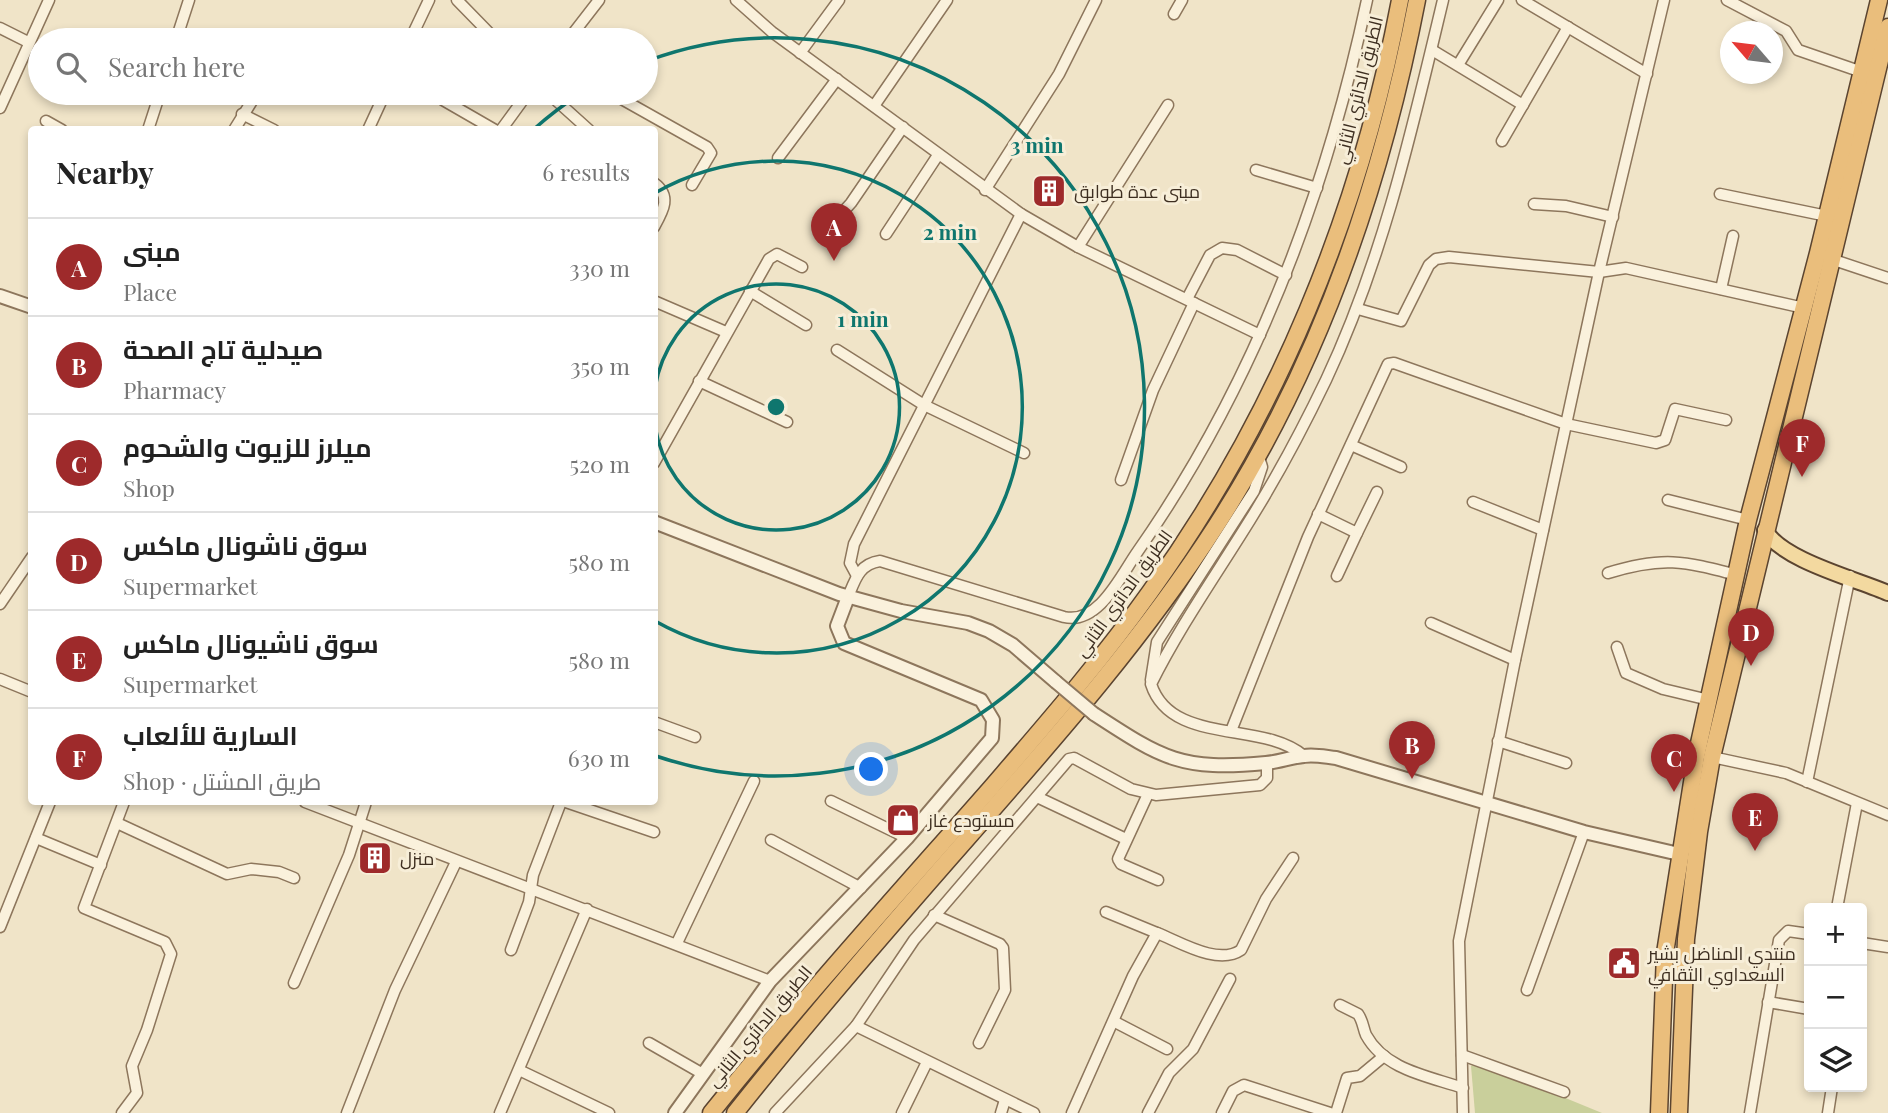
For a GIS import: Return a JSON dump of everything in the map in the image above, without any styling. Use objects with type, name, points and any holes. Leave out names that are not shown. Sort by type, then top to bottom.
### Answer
[{"type":"highway","name":"الطريق الدائري الثاني","points":[[711,1113],[1091,670],[1151,592],[1207,508],[1281,371],[1326,268],[1369,137],[1400,0]]},
{"type":"highway","name":"الطريق الدائري الثاني","points":[[735,1113],[829,998],[1127,652],[1218,523],[1311,351],[1352,251],[1384,149],[1417,0]]},
{"type":"highway","points":[[1659,1113],[1665,953],[1679,854],[1709,700],[1748,520],[1804,309],[1825,256],[1827,215],[1879,0]]},
{"type":"highway","points":[[1679,1113],[1686,939],[1699,832],[1712,757],[1759,559],[1825,256],[1888,27]]},
{"type":"highway","points":[[1661,1043],[1682,1044]]},
{"type":"main road","points":[[1765,530],[1776,544],[1796,556],[1888,593]]},
{"type":"main road","points":[[1759,559],[1776,553],[1796,556]]},
{"type":"street","points":[[35,28],[49,0]]},
{"type":"street","points":[[180,28],[189,0]]},
{"type":"street","points":[[416,28],[429,0]]},
{"type":"street","points":[[457,0],[484,28]]},
{"type":"street","points":[[577,28],[599,0]]},
{"type":"street","points":[[736,0],[800,53],[1021,214],[1078,247],[1260,335]]},
{"type":"street","points":[[800,53],[839,0]]},
{"type":"street","points":[[874,106],[947,0]]},
{"type":"street","points":[[985,190],[1059,74],[1096,0]]},
{"type":"street","points":[[1174,14],[1182,0]]},
{"type":"street","points":[[675,1113],[770,981],[861,888],[989,744],[993,720],[985,704],[975,696],[844,643],[837,626],[857,576],[869,564],[886,562],[1064,617],[1076,619],[1092,613],[1124,571],[1178,490],[1228,402],[1260,335],[1286,275],[1317,188],[1345,96],[1367,0]]},
{"type":"street","points":[[1151,684],[1172,642],[1251,519],[1290,450],[1358,309],[1390,214],[1444,0]]},
{"type":"street","points":[[1458,65],[1498,0]]},
{"type":"street","points":[[1522,0],[1647,74]]},
{"type":"street","points":[[1463,1113],[1459,941],[1485,802],[1599,272],[1664,0]]},
{"type":"street","points":[[1727,0],[1786,31],[1798,50],[1862,72]]},
{"type":"street","points":[[1503,141],[1568,27]]},
{"type":"street","points":[[0,28],[28,42],[0,108]]},
{"type":"street","points":[[1432,50],[1523,105]]},
{"type":"street","points":[[778,158],[837,79]]},
{"type":"street","points":[[151,126],[157,105]]},
{"type":"street","points":[[236,126],[248,105]]},
{"type":"street","points":[[370,126],[379,105]]},
{"type":"street","points":[[452,105],[488,126]]},
{"type":"street","points":[[504,126],[519,105]]},
{"type":"street","points":[[561,105],[585,126]]},
{"type":"street","points":[[632,105],[707,147],[711,153],[692,185]]},
{"type":"street","points":[[1078,247],[1168,105]]},
{"type":"street","points":[[242,114],[266,126]]},
{"type":"street","points":[[46,121],[55,126]]},
{"type":"street","points":[[832,224],[851,203],[902,127]]},
{"type":"street","points":[[886,234],[938,155]]},
{"type":"street","points":[[1256,170],[1317,188]]},
{"type":"street","points":[[658,187],[665,195],[665,205],[658,219]]},
{"type":"street","points":[[1720,194],[1827,215]]},
{"type":"street","points":[[1534,204],[1566,206],[1613,217]]},
{"type":"street","points":[[857,576],[850,563],[852,549],[1021,214]]},
{"type":"street","points":[[1721,289],[1733,236]]},
{"type":"street","points":[[1121,480],[1153,390],[1210,255],[1222,248],[1237,250],[1286,275]]},
{"type":"street","points":[[658,456],[726,331],[773,255],[780,255],[802,267]]},
{"type":"street","points":[[1825,256],[1888,278]]},
{"type":"street","points":[[1358,309],[1401,321],[1429,265],[1441,257],[1599,272],[1626,268],[1804,309]]},
{"type":"street","points":[[750,291],[806,326]]},
{"type":"street","points":[[0,296],[28,306]]},
{"type":"street","points":[[658,303],[726,331]]},
{"type":"street","points":[[837,350],[924,405],[1024,453]]},
{"type":"street","points":[[1231,731],[1318,514],[1390,363],[1566,424],[1659,444],[1665,440],[1675,409],[1726,420]]},
{"type":"street","points":[[699,381],[787,422]]},
{"type":"street","points":[[1351,445],[1401,467]]},
{"type":"street","points":[[1258,453],[1262,459],[1262,471],[1247,503],[1157,642],[1151,684],[1160,702],[1173,713],[1203,727],[1278,740],[1304,755]]},
{"type":"street","points":[[1337,576],[1377,492]]},
{"type":"street","points":[[1668,500],[1748,520]]},
{"type":"street","points":[[1473,502],[1543,530]]},
{"type":"street","points":[[1318,514],[1357,533]]},
{"type":"street","points":[[658,524],[848,597],[901,611],[968,623],[989,631],[1013,645],[1094,714],[1150,751],[1182,763],[1216,766],[1267,763],[1304,755],[1336,758],[1584,832],[1679,854]]},
{"type":"street","points":[[1608,573],[1653,560],[1671,560],[1737,575]]},
{"type":"street","points":[[0,604],[28,563]]},
{"type":"street","points":[[1807,782],[1850,576]]},
{"type":"street","points":[[1431,624],[1515,660]]},
{"type":"street","points":[[1617,647],[1626,673],[1663,689],[1709,700]]},
{"type":"street","points":[[0,679],[28,690]]},
{"type":"street","points":[[658,723],[695,737]]},
{"type":"street","points":[[1498,741],[1566,763]]},
{"type":"street","points":[[1712,757],[1786,773],[1888,815]]},
{"type":"street","points":[[775,1113],[856,1026],[934,915],[1070,758],[1148,794],[1174,795],[1260,785],[1267,778],[1267,763]]},
{"type":"street","points":[[677,943],[754,781]]},
{"type":"street","points":[[1148,794],[1118,861],[1158,880]]},
{"type":"street","points":[[1037,797],[1126,839]]},
{"type":"street","points":[[831,801],[907,838]]},
{"type":"street","points":[[1838,903],[1857,803]]},
{"type":"street","points":[[0,927],[49,805]]},
{"type":"street","points":[[122,1113],[136,1093],[131,1076],[132,1066],[147,1030],[171,954],[165,942],[84,908],[123,805]]},
{"type":"street","points":[[313,805],[770,981]]},
{"type":"street","points":[[294,984],[349,855],[365,805]]},
{"type":"street","points":[[511,950],[533,876],[560,805]]},
{"type":"street","points":[[575,805],[654,832]]},
{"type":"street","points":[[117,823],[227,874],[251,869],[279,872],[294,878]]},
{"type":"street","points":[[1527,990],[1584,832]]},
{"type":"street","points":[[36,838],[101,865]]},
{"type":"street","points":[[771,840],[861,888]]},
{"type":"street","points":[[1106,912],[1209,953],[1234,955],[1241,950],[1266,899],[1293,858]]},
{"type":"street","points":[[347,1113],[396,990],[456,862]]},
{"type":"street","points":[[500,1113],[587,909]]},
{"type":"street","points":[[934,915],[1000,944],[1003,948],[1005,990],[979,1043]]},
{"type":"street","points":[[1750,1113],[1779,940],[1788,931],[1804,933]]},
{"type":"street","points":[[1072,1113],[1115,1023],[1133,976],[1157,933]]},
{"type":"street","points":[[1867,944],[1888,947]]},
{"type":"street","points":[[1148,1113],[1169,1073],[1193,1049],[1230,979]]},
{"type":"street","points":[[1768,1002],[1804,1008]]},
{"type":"street","points":[[1340,1006],[1358,1014],[1366,1035],[1384,1056],[1397,1066],[1463,1088]]},
{"type":"street","points":[[1115,1023],[1167,1049]]},
{"type":"street","points":[[856,1026],[1034,1113]]},
{"type":"street","points":[[649,1043],[703,1074]]},
{"type":"street","points":[[1462,1055],[1564,1092]]},
{"type":"street","points":[[1336,1113],[1347,1078],[1360,1076],[1384,1056]]},
{"type":"street","points":[[902,1113],[927,1062]]},
{"type":"street","points":[[519,1070],[610,1113]]},
{"type":"street","points":[[1222,1113],[1233,1091],[1244,1085],[1309,1110],[1329,1113]]},
{"type":"street","points":[[1828,1113],[1831,1092]]},
{"type":"street","points":[[1001,1113],[1006,1100]]},
{"type":"green space","points":[[1478,1062],[1602,1113],[1475,1113],[1471,1066]]},
{"type":"place","name":"مبنى عدة طوابق","points":[[1049,191]]},
{"type":"place","name":"مبنى","points":[[834,261]]},
{"type":"place","name":"السارية للألعاب","points":[[1802,477]]},
{"type":"place","name":"سوق ناشونال ماكس","points":[[1751,666]]},
{"type":"place","name":"صيدلية تاج الصحة","points":[[1412,779]]},
{"type":"place","name":"ميلرز للزيوت والشحوم","points":[[1674,792]]},
{"type":"place","name":"مستودع غاز","points":[[903,820]]},
{"type":"place","name":"سوق ناشيونال ماكس","points":[[1755,851]]},
{"type":"place","name":"منزل","points":[[375,858]]},
{"type":"place","name":"منتدي المناضل بشير السعداوي الثقافي","points":[[1624,963]]}]
